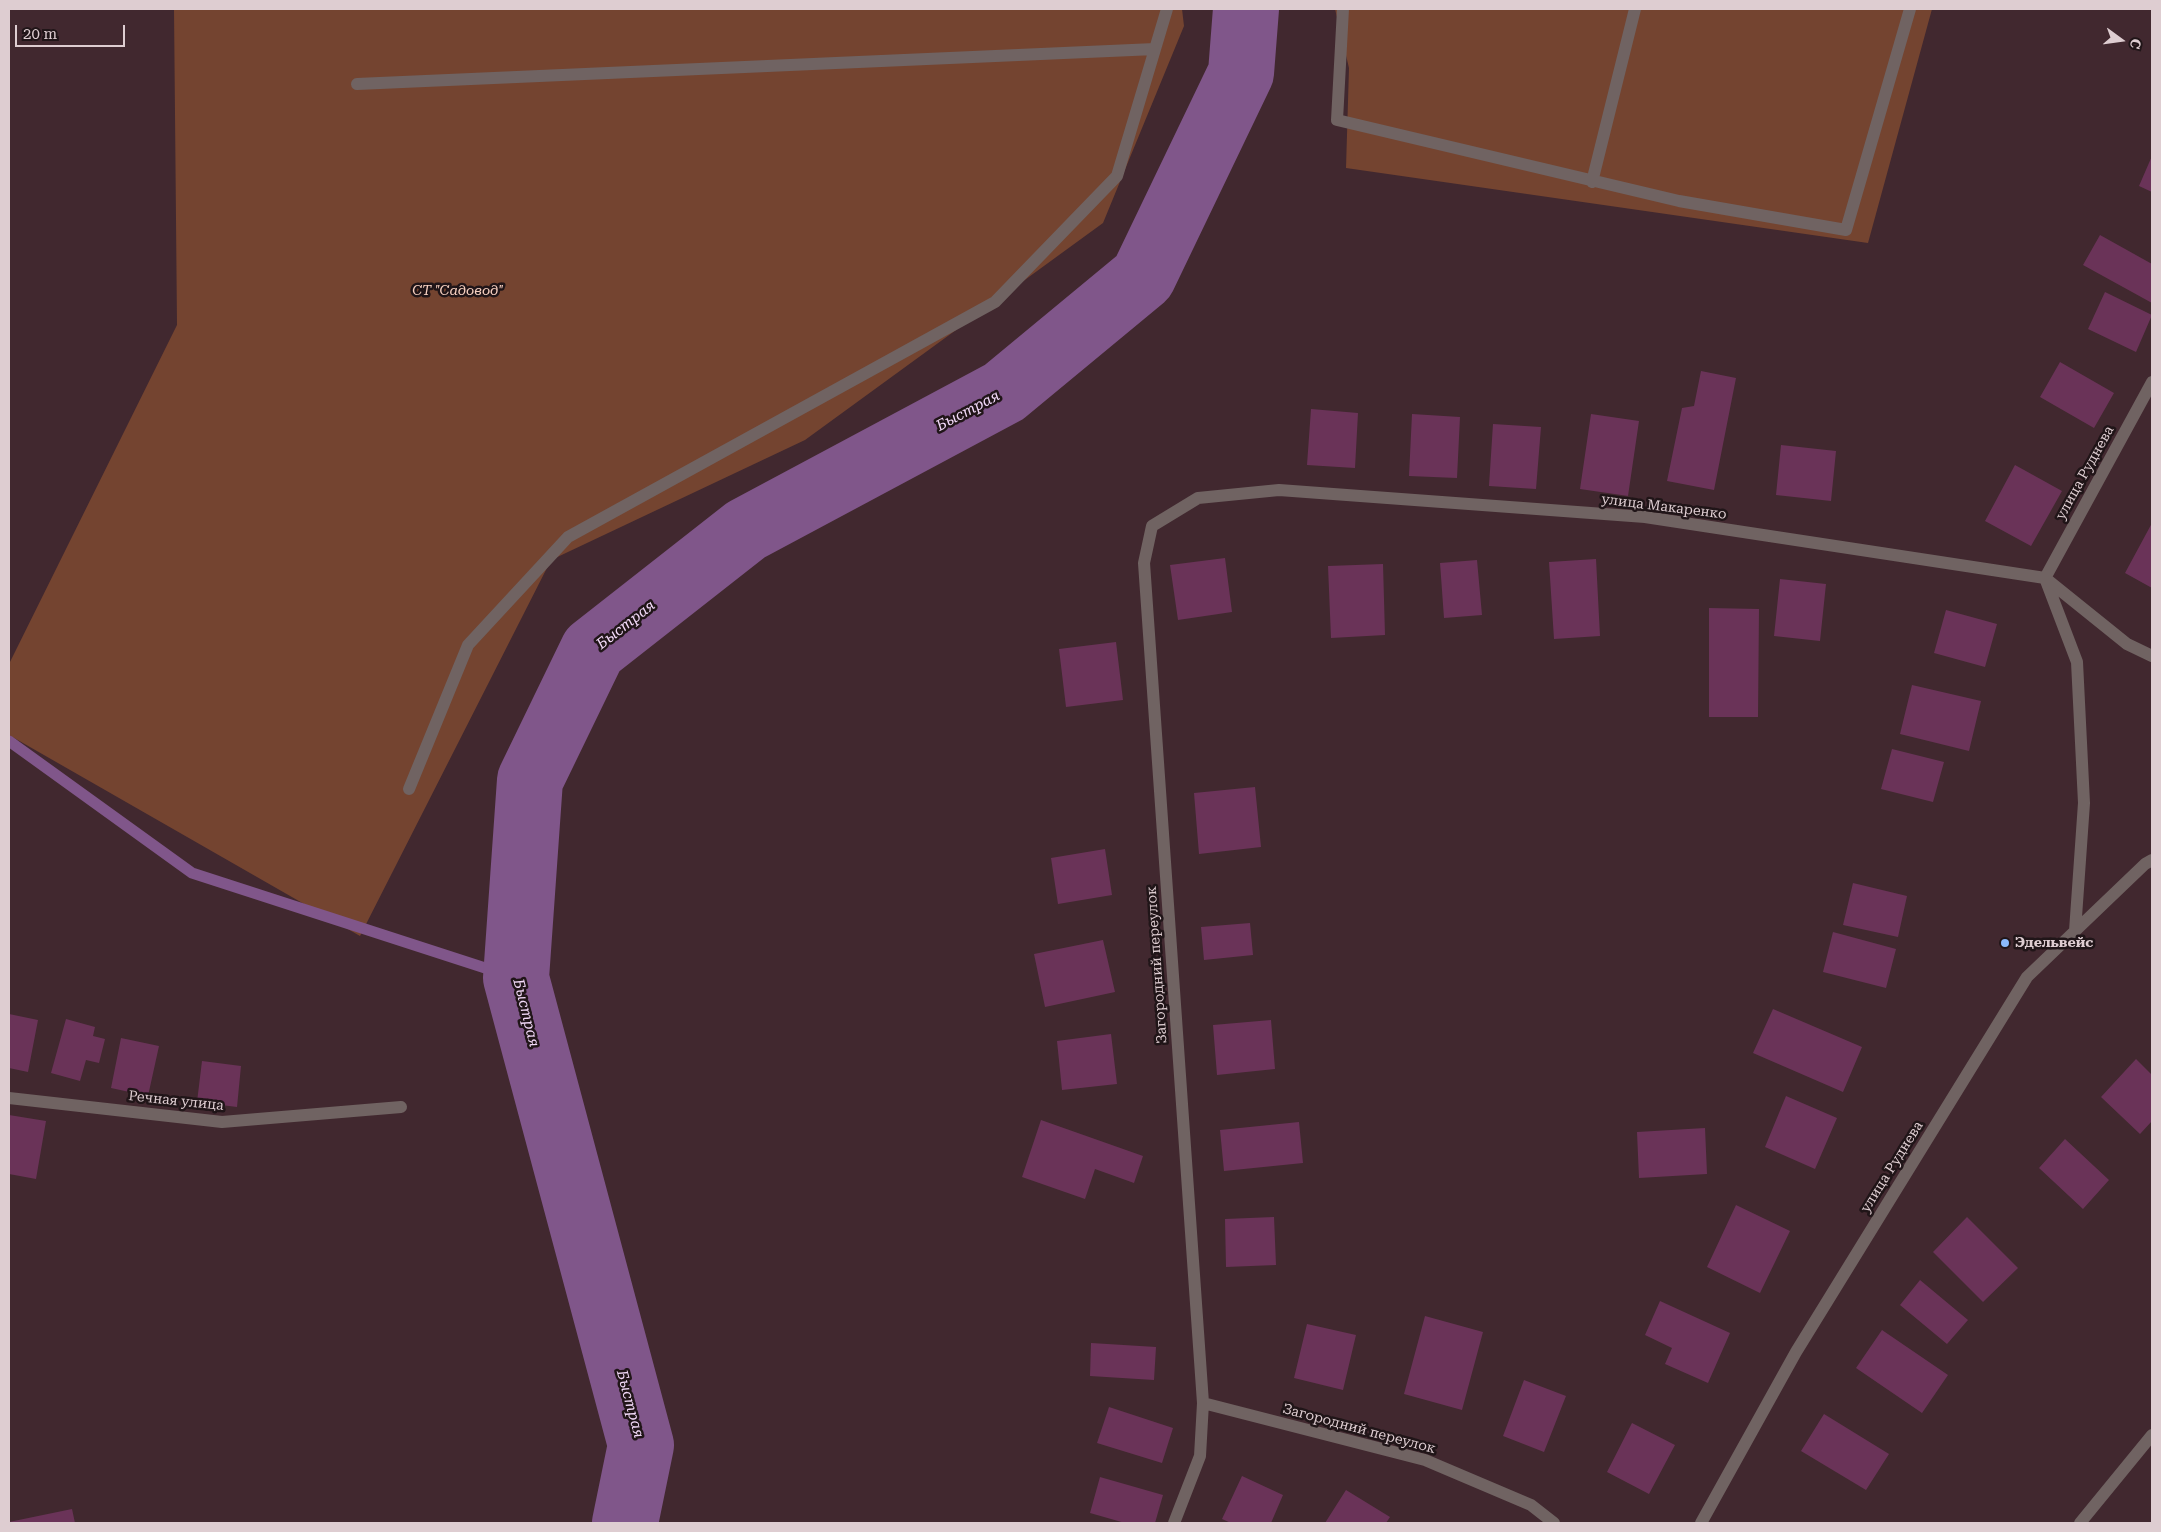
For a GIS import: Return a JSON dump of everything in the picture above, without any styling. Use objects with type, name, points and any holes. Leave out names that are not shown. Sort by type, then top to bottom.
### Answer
[{"type":"street","points":[[409,789],[468,646],[568,537],[995,302],[1117,176],[1167,9]]},
{"type":"street","points":[[1343,9],[1337,120],[1679,202],[1846,230],[1910,9]]},
{"type":"street","points":[[1592,182],[1635,9]]},
{"type":"street","points":[[357,84],[1155,49]]},
{"type":"street","name":"улица Руднева","points":[[2044,578],[2152,382]]},
{"type":"street","name":"улица Макаренко","points":[[1152,526],[1198,498],[1279,490],[1645,517],[2044,578],[2127,644],[2152,656]]},
{"type":"street","name":"Загородний переулок","points":[[1152,526],[1144,563],[1203,1403],[1200,1456],[1174,1523]]},
{"type":"street","points":[[2044,578],[2077,662],[2084,803],[2075,931]]},
{"type":"street","name":"улица Руднева","points":[[1701,1523],[1796,1352],[2026,977],[2145,864],[2152,860]]},
{"type":"street","name":"Речная улица","points":[[9,1098],[222,1122],[400,1107]]},
{"type":"street","name":"Загородний переулок","points":[[1203,1403],[1425,1460],[1531,1505],[1554,1523]]},
{"type":"street","points":[[2080,1523],[2152,1435]]},
{"type":"green space","name":"СТ \"Садовод\"","points":[[174,9],[1182,9],[1184,26],[1103,223],[805,440],[551,560],[360,936],[9,735],[9,664],[177,325]]},
{"type":"green space","points":[[1335,9],[1932,9],[1868,243],[1346,168],[1349,68]]},
{"type":"building","points":[[2152,156],[2152,192],[2139,186]]},
{"type":"building","points":[[2100,235],[2152,264],[2152,303],[2083,265]]},
{"type":"building","points":[[2105,292],[2152,315],[2136,352],[2088,329]]},
{"type":"building","points":[[2060,362],[2114,393],[2094,428],[2040,397]]},
{"type":"building","points":[[1701,371],[1736,378],[1714,490],[1667,481],[1682,408],[1694,406]]},
{"type":"building","points":[[1311,409],[1358,413],[1355,468],[1307,465]]},
{"type":"building","points":[[1412,414],[1460,417],[1457,478],[1409,476]]},
{"type":"building","points":[[1591,414],[1639,421],[1628,496],[1580,489]]},
{"type":"building","points":[[1493,424],[1541,427],[1536,489],[1489,486]]},
{"type":"building","points":[[1781,445],[1836,451],[1831,501],[1776,495]]},
{"type":"building","points":[[2015,465],[2062,491],[2031,546],[1985,521]]},
{"type":"building","points":[[2152,523],[2152,588],[2125,573]]},
{"type":"building","points":[[1225,558],[1232,612],[1178,620],[1170,565]]},
{"type":"building","points":[[1596,559],[1600,636],[1554,639],[1549,562]]},
{"type":"building","points":[[1477,560],[1482,615],[1444,618],[1440,563]]},
{"type":"building","points":[[1383,564],[1385,635],[1331,638],[1328,566]]},
{"type":"building","points":[[1780,579],[1826,584],[1820,641],[1774,636]]},
{"type":"building","points":[[1709,608],[1759,609],[1758,717],[1709,717]]},
{"type":"building","points":[[1946,610],[1997,624],[1985,667],[1934,653]]},
{"type":"building","points":[[1116,642],[1123,700],[1066,707],[1059,649]]},
{"type":"building","points":[[1912,685],[1981,701],[1969,751],[1900,734]]},
{"type":"building","points":[[1892,749],[1944,762],[1933,802],[1881,789]]},
{"type":"building","points":[[1255,787],[1261,847],[1199,854],[1194,793]]},
{"type":"building","points":[[1105,849],[1112,895],[1058,904],[1051,858]]},
{"type":"building","points":[[1853,883],[1907,896],[1898,937],[1843,925]]},
{"type":"building","points":[[1250,923],[1253,955],[1204,960],[1201,927]]},
{"type":"building","points":[[1833,932],[1896,949],[1886,988],[1823,972]]},
{"type":"building","points":[[1103,940],[1115,992],[1045,1007],[1034,954]]},
{"type":"building","points":[[1773,1009],[1862,1047],[1843,1092],[1753,1053]]},
{"type":"building","points":[[9,1014],[38,1020],[28,1072],[9,1068]]},
{"type":"building","points":[[66,1019],[95,1027],[93,1036],[105,1039],[99,1063],[86,1060],[80,1081],[51,1073]]},
{"type":"building","points":[[1271,1020],[1275,1069],[1217,1075],[1213,1025]]},
{"type":"building","points":[[1111,1034],[1117,1084],[1062,1090],[1057,1041]]},
{"type":"building","points":[[121,1038],[159,1046],[148,1096],[111,1088]]},
{"type":"building","points":[[2136,1059],[2152,1075],[2152,1121],[2140,1134],[2101,1097]]},
{"type":"building","points":[[202,1061],[241,1066],[237,1107],[197,1102]]},
{"type":"building","points":[[1786,1096],[1837,1118],[1815,1169],[1765,1147]]},
{"type":"building","points":[[9,1115],[46,1121],[36,1179],[9,1174]]},
{"type":"building","points":[[1041,1120],[1143,1156],[1134,1183],[1095,1169],[1085,1199],[1022,1177]]},
{"type":"building","points":[[1299,1122],[1303,1163],[1224,1171],[1220,1130]]},
{"type":"building","points":[[1705,1128],[1707,1174],[1639,1178],[1637,1132]]},
{"type":"building","points":[[2065,1139],[2109,1180],[2083,1209],[2039,1168]]},
{"type":"building","points":[[1736,1205],[1790,1231],[1760,1293],[1707,1267]]},
{"type":"building","points":[[1274,1217],[1276,1265],[1226,1267],[1225,1219]]},
{"type":"building","points":[[1967,1217],[2018,1268],[1983,1302],[1933,1252]]},
{"type":"building","points":[[1920,1280],[1968,1320],[1947,1344],[1900,1305]]},
{"type":"building","points":[[1660,1301],[1730,1333],[1708,1383],[1665,1364],[1672,1348],[1645,1335]]},
{"type":"building","points":[[1425,1316],[1483,1332],[1462,1410],[1404,1394]]},
{"type":"building","points":[[1307,1324],[1356,1335],[1343,1390],[1294,1378]]},
{"type":"building","points":[[1882,1330],[1948,1375],[1922,1413],[1856,1368]]},
{"type":"building","points":[[1091,1343],[1156,1347],[1154,1380],[1090,1376]]},
{"type":"building","points":[[1524,1380],[1566,1396],[1544,1452],[1503,1436]]},
{"type":"building","points":[[1109,1407],[1173,1428],[1162,1463],[1097,1443]]},
{"type":"building","points":[[1824,1414],[1889,1454],[1866,1490],[1801,1451]]},
{"type":"building","points":[[1632,1423],[1675,1445],[1649,1494],[1607,1472]]},
{"type":"building","points":[[1242,1476],[1283,1495],[1271,1523],[1231,1523],[1222,1519]]},
{"type":"building","points":[[1100,1477],[1163,1495],[1155,1523],[1125,1523],[1090,1513]]},
{"type":"building","points":[[1346,1490],[1390,1517],[1386,1523],[1325,1523]]},
{"type":"building","points":[[72,1509],[75,1523],[9,1523],[9,1522]]},
{"type":"waterway","name":"Быстрая","points":[[625,1523],[641,1445],[516,978],[530,780],[593,650],[746,530],[1004,392],[1143,277],[1241,73],[1246,9]]},
{"type":"waterway","points":[[9,741],[192,873],[516,978]]},
{"type":"place","name":"Эдельвейс","points":[[2005,943]]}]
